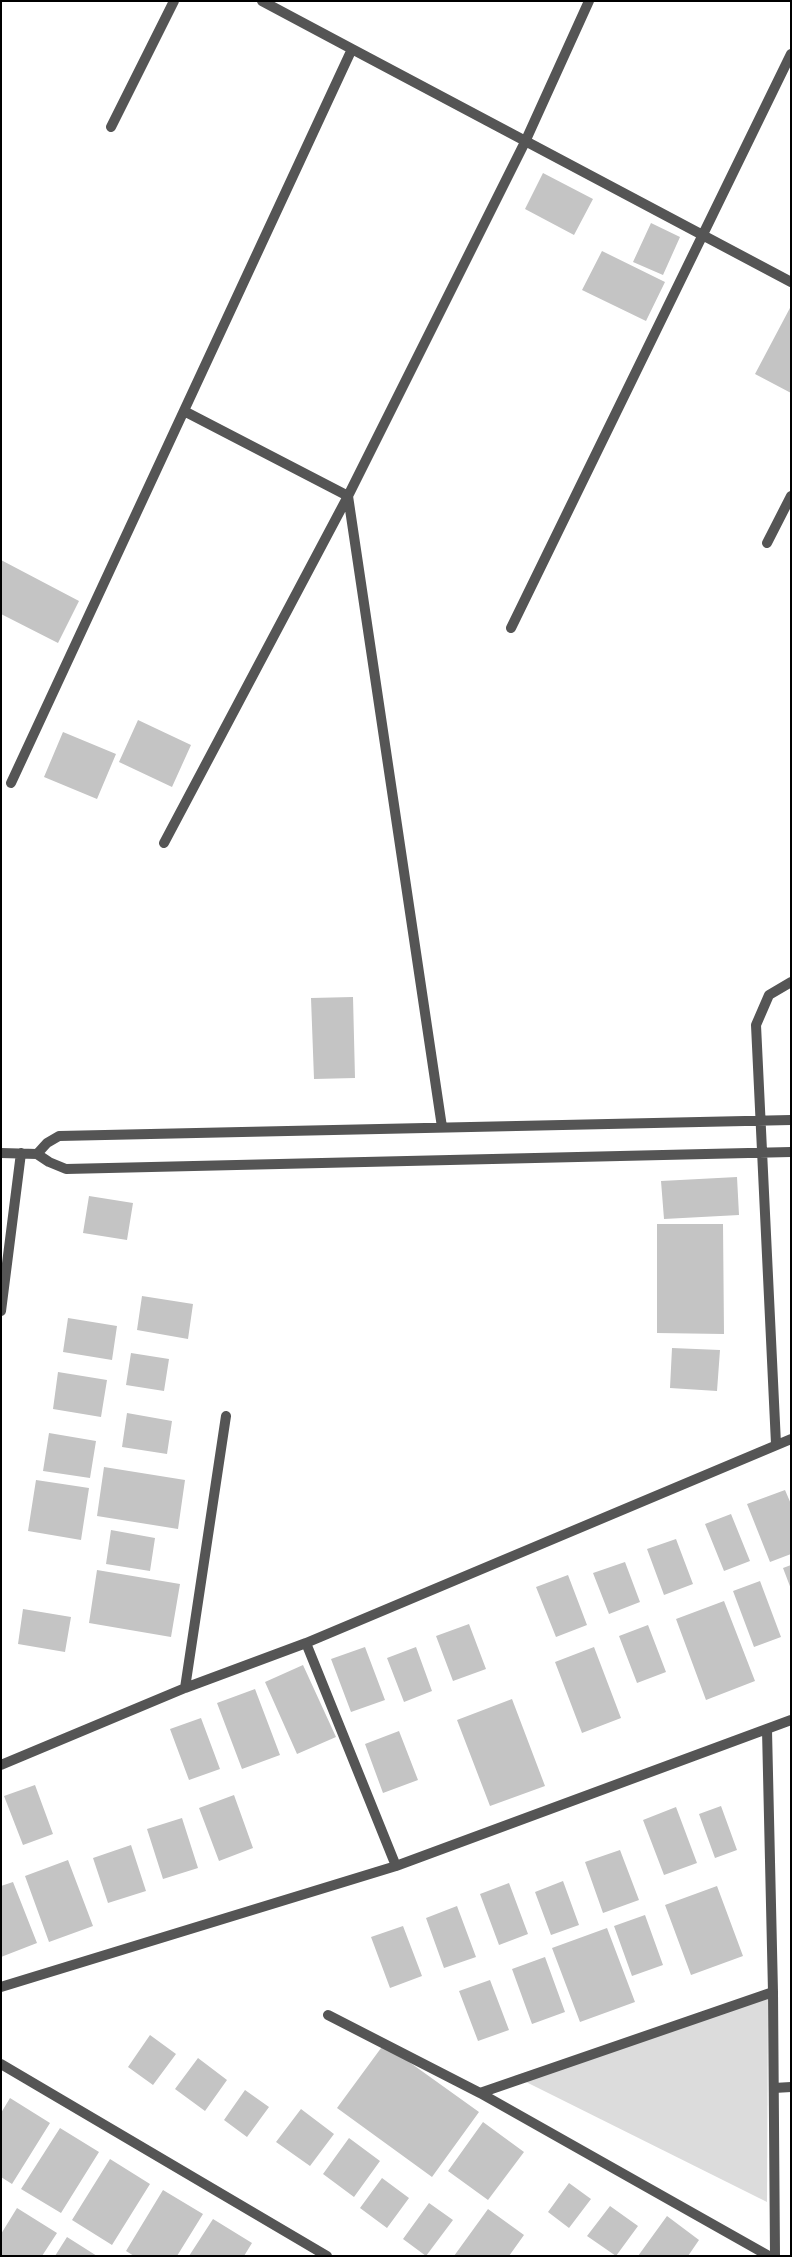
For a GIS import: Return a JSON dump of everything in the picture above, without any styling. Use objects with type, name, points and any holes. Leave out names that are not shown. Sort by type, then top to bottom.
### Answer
[{"type":"street","points":[[110,127],[174,1]]},
{"type":"street","points":[[262,1],[791,282]]},
{"type":"street","points":[[164,842],[348,496],[526,142],[589,1]]},
{"type":"street","points":[[11,783],[352,49]]},
{"type":"street","points":[[511,628],[701,234],[791,54]]},
{"type":"street","points":[[184,410],[348,496]]},
{"type":"street","points":[[348,496],[442,1127]]},
{"type":"street","points":[[768,543],[791,496]]},
{"type":"street","points":[[776,1444],[756,1025],[769,995],[791,982]]},
{"type":"street","points":[[37,1154],[47,1143],[58,1136],[791,1120]]},
{"type":"street","points":[[1,1153],[37,1154],[49,1162],[66,1168],[791,1152]]},
{"type":"street","points":[[1,1311],[21,1153]]},
{"type":"street","points":[[185,1688],[226,1416]]},
{"type":"street","points":[[1,1765],[185,1688],[306,1643],[791,1439]]},
{"type":"street","points":[[306,1643],[396,1866]]},
{"type":"street","points":[[1,1987],[396,1866],[791,1720]]},
{"type":"street","points":[[767,1730],[773,1992],[775,2256]]},
{"type":"street","points":[[480,2093],[773,1992]]},
{"type":"street","points":[[328,2015],[480,2093],[769,2256]]},
{"type":"street","points":[[1,2064],[327,2256]]},
{"type":"street","points":[[774,2088],[791,2088]]},
{"type":"shaded area","points":[[768,1995],[767,2202],[514,2076]]},
{"type":"building","points":[[543,173],[593,199],[574,235],[525,209]]},
{"type":"building","points":[[651,223],[680,237],[663,275],[633,262]]},
{"type":"building","points":[[602,251],[665,282],[646,321],[582,290]]},
{"type":"building","points":[[791,306],[791,393],[755,374]]},
{"type":"building","points":[[1,560],[79,601],[58,643],[1,614]]},
{"type":"building","points":[[138,720],[191,745],[172,787],[119,762]]},
{"type":"building","points":[[63,732],[116,754],[97,799],[44,777]]},
{"type":"building","points":[[353,997],[355,1078],[314,1079],[311,998]]},
{"type":"building","points":[[737,1177],[739,1215],[664,1219],[661,1181]]},
{"type":"building","points":[[89,1196],[133,1203],[127,1240],[83,1233]]},
{"type":"building","points":[[657,1224],[723,1224],[724,1334],[657,1333]]},
{"type":"building","points":[[142,1296],[193,1304],[188,1339],[137,1330]]},
{"type":"building","points":[[68,1318],[117,1326],[112,1360],[63,1352]]},
{"type":"building","points":[[672,1348],[720,1350],[717,1391],[670,1388]]},
{"type":"building","points":[[131,1353],[169,1359],[164,1391],[126,1385]]},
{"type":"building","points":[[58,1372],[107,1380],[101,1417],[53,1409]]},
{"type":"building","points":[[127,1413],[172,1421],[167,1454],[122,1447]]},
{"type":"building","points":[[49,1433],[96,1441],[90,1478],[43,1471]]},
{"type":"building","points":[[104,1467],[185,1480],[178,1529],[97,1516]]},
{"type":"building","points":[[36,1480],[89,1488],[81,1540],[28,1531]]},
{"type":"building","points":[[785,1490],[791,1504],[791,1554],[770,1562],[747,1504]]},
{"type":"building","points":[[731,1514],[750,1561],[724,1571],[705,1524]]},
{"type":"building","points":[[111,1530],[155,1538],[150,1571],[106,1564]]},
{"type":"building","points":[[676,1539],[693,1584],[664,1595],[647,1549]]},
{"type":"building","points":[[625,1562],[640,1602],[609,1614],[593,1573]]},
{"type":"building","points":[[791,1565],[791,1589],[783,1568]]},
{"type":"building","points":[[97,1570],[180,1584],[171,1637],[89,1623]]},
{"type":"building","points":[[568,1575],[587,1625],[556,1637],[536,1587]]},
{"type":"building","points":[[760,1581],[781,1637],[754,1647],[733,1591]]},
{"type":"building","points":[[724,1601],[755,1681],[706,1700],[676,1619]]},
{"type":"building","points":[[23,1609],[71,1617],[65,1652],[18,1644]]},
{"type":"building","points":[[469,1624],[486,1669],[453,1681],[436,1636]]},
{"type":"building","points":[[648,1625],[666,1672],[637,1683],[619,1636]]},
{"type":"building","points":[[365,1647],[385,1700],[351,1712],[331,1659]]},
{"type":"building","points":[[416,1647],[432,1691],[404,1702],[387,1658]]},
{"type":"building","points":[[594,1647],[621,1718],[582,1733],[555,1662]]},
{"type":"building","points":[[303,1665],[336,1737],[297,1754],[265,1682]]},
{"type":"building","points":[[255,1689],[280,1755],[242,1769],[217,1703]]},
{"type":"building","points":[[512,1699],[545,1786],[490,1806],[457,1720]]},
{"type":"building","points":[[201,1718],[220,1769],[189,1780],[170,1729]]},
{"type":"building","points":[[399,1731],[418,1780],[383,1793],[365,1744]]},
{"type":"building","points":[[35,1785],[53,1834],[23,1845],[4,1796]]},
{"type":"building","points":[[234,1795],[253,1848],[219,1861],[199,1808]]},
{"type":"building","points":[[721,1806],[737,1850],[715,1858],[699,1814]]},
{"type":"building","points":[[676,1807],[697,1863],[664,1875],[643,1820]]},
{"type":"building","points":[[182,1818],[198,1868],[163,1879],[147,1829]]},
{"type":"building","points":[[131,1845],[146,1891],[108,1903],[93,1858]]},
{"type":"building","points":[[620,1850],[639,1900],[603,1913],[585,1862]]},
{"type":"building","points":[[68,1860],[93,1926],[49,1942],[25,1876]]},
{"type":"building","points":[[563,1881],[579,1925],[551,1935],[535,1892]]},
{"type":"building","points":[[13,1882],[37,1943],[1,1957],[1,1886]]},
{"type":"building","points":[[509,1883],[528,1934],[499,1945],[480,1894]]},
{"type":"building","points":[[717,1886],[743,1956],[691,1975],[665,1905]]},
{"type":"building","points":[[457,1906],[476,1957],[444,1968],[426,1918]]},
{"type":"building","points":[[645,1915],[663,1965],[632,1976],[614,1926]]},
{"type":"building","points":[[403,1926],[422,1976],[390,1988],[371,1937]]},
{"type":"building","points":[[607,1928],[635,2002],[580,2022],[552,1948]]},
{"type":"building","points":[[545,1957],[565,2012],[532,2024],[512,1969]]},
{"type":"building","points":[[490,1980],[509,2030],[478,2041],[459,1991]]},
{"type":"building","points":[[150,2035],[176,2054],[153,2085],[128,2067]]},
{"type":"building","points":[[384,2044],[479,2112],[432,2177],[337,2108]]},
{"type":"building","points":[[198,2058],[227,2080],[205,2111],[175,2089]]},
{"type":"building","points":[[245,2090],[269,2107],[247,2137],[224,2120]]},
{"type":"building","points":[[10,2098],[50,2123],[12,2184],[1,2177],[1,2113]]},
{"type":"building","points":[[301,2109],[334,2134],[310,2166],[276,2142]]},
{"type":"building","points":[[483,2122],[524,2152],[488,2200],[448,2171]]},
{"type":"building","points":[[60,2128],[99,2152],[61,2213],[21,2189]]},
{"type":"building","points":[[349,2138],[380,2161],[354,2197],[323,2174]]},
{"type":"building","points":[[110,2159],[150,2184],[112,2245],[72,2220]]},
{"type":"building","points":[[382,2178],[409,2198],[387,2228],[360,2208]]},
{"type":"building","points":[[569,2183],[591,2199],[569,2228],[548,2212]]},
{"type":"building","points":[[163,2190],[203,2214],[177,2256],[134,2256],[126,2251]]},
{"type":"building","points":[[429,2203],[453,2220],[426,2256],[403,2239]]},
{"type":"building","points":[[610,2206],[638,2226],[616,2256],[587,2236]]},
{"type":"building","points":[[17,2208],[57,2233],[42,2256],[1,2256],[1,2234]]},
{"type":"building","points":[[488,2209],[524,2235],[509,2256],[454,2256]]},
{"type":"building","points":[[667,2216],[699,2240],[688,2256],[638,2256]]},
{"type":"building","points":[[213,2219],[252,2243],[244,2256],[189,2256]]},
{"type":"building","points":[[67,2237],[97,2256],[55,2256]]}]
